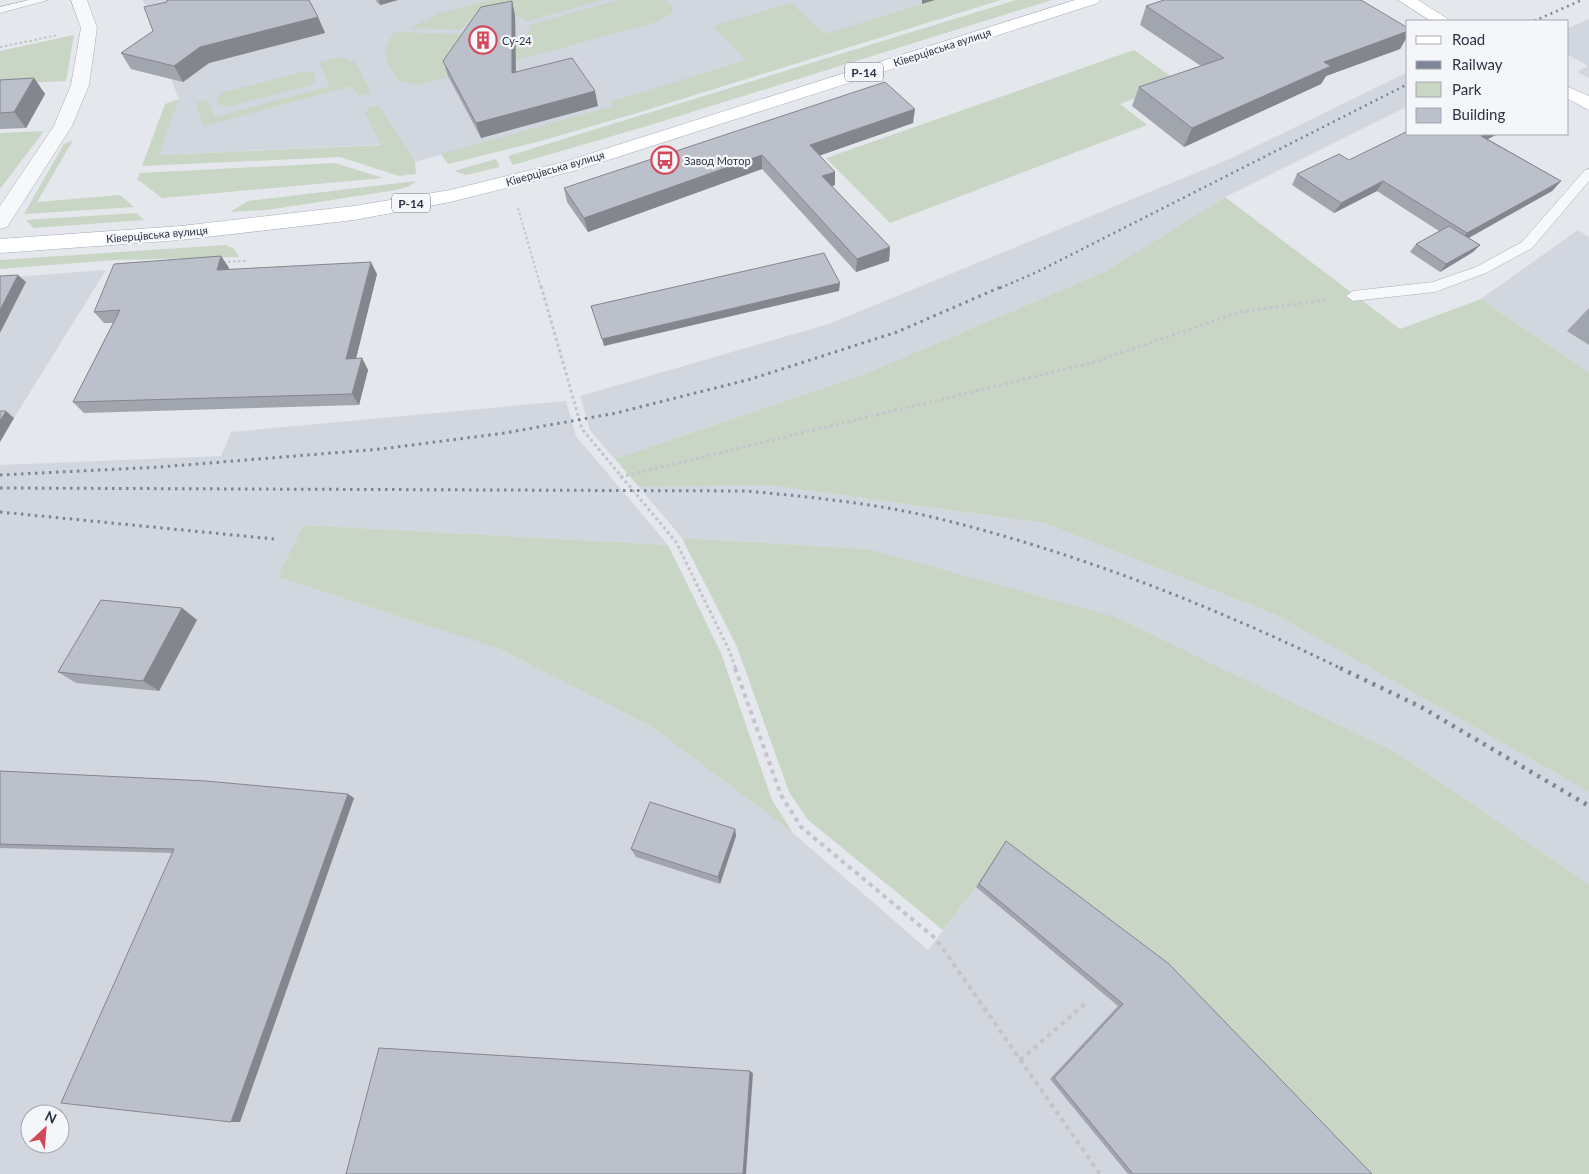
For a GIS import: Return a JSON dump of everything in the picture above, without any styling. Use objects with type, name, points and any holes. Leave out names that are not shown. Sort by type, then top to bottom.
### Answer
[{"type":"main road","name":"Ківерцівська вулиця","points":[[0,246],[182,233],[354,213],[450,196],[570,166],[1092,0]]},
{"type":"main road","points":[[1406,0],[1441,20]]},
{"type":"main road","points":[[1569,93],[1589,104]]},
{"type":"street","points":[[0,222],[62,126],[80,85],[89,28],[84,18],[80,0]]},
{"type":"lane","points":[[0,10],[43,0]]},
{"type":"lane","points":[[1353,296],[1435,287],[1481,270],[1527,245],[1589,173]]},
{"type":"path","points":[[0,47],[89,28]]},
{"type":"path","points":[[510,181],[582,429],[676,542],[729,650],[781,795],[801,827],[936,939],[1100,1174]]},
{"type":"path","points":[[620,477],[1091,363],[1240,312],[1353,296]]},
{"type":"path","points":[[1020,1060],[1085,1004]]},
{"type":"shaded area","points":[[143,0],[976,0],[798,55],[415,162],[393,144],[158,155],[179,99],[171,79],[131,69],[162,47]]},
{"type":"shaded area","points":[[1589,19],[1589,78],[1577,72],[1588,66],[1569,56],[1569,28]]},
{"type":"shaded area","points":[[1406,73],[1406,107],[1225,197],[1106,271],[867,373],[615,459],[590,430],[580,396],[829,324],[1232,158]]},
{"type":"shaded area","points":[[1578,230],[1589,237],[1589,372],[1481,299]]},
{"type":"shaded area","points":[[106,270],[14,418],[0,442],[0,278]]},
{"type":"shaded area","points":[[566,401],[576,436],[668,545],[305,525],[279,577],[500,649],[652,727],[793,833],[928,950],[976,887],[1004,845],[1364,1174],[0,1174],[0,465],[221,456],[231,432]]},
{"type":"shaded area","points":[[769,485],[1044,523],[1278,616],[1589,792],[1589,884],[1399,754],[868,549],[682,538],[639,487]]},
{"type":"green space","points":[[489,0],[604,0],[527,21],[511,14],[502,13],[474,19],[460,30],[410,28],[440,13]]},
{"type":"green space","points":[[618,0],[666,0],[672,7],[672,13],[660,21],[514,61],[509,47],[526,36],[529,25]]},
{"type":"green space","points":[[935,0],[1001,0],[541,141],[448,164],[441,154],[613,106],[610,102],[746,60],[713,26],[791,3],[825,34]]},
{"type":"green space","points":[[1016,0],[1052,0],[647,126],[513,165],[508,156]]},
{"type":"green space","points":[[395,32],[459,34],[462,41],[506,62],[419,85],[399,81],[390,67],[385,51]]},
{"type":"green space","points":[[74,35],[66,81],[0,84],[0,51]]},
{"type":"green space","points":[[1134,50],[1179,82],[1120,104],[1147,125],[890,223],[826,158]]},
{"type":"green space","points":[[344,58],[356,63],[371,92],[359,96],[351,86],[204,126],[195,103],[208,100],[215,117],[330,86],[319,62]]},
{"type":"green space","points":[[303,72],[313,72],[316,80],[310,85],[231,106],[219,105],[217,99],[224,92]]},
{"type":"green space","points":[[179,99],[159,155],[381,145],[365,113],[369,107],[379,106],[415,162],[416,174],[399,176],[340,157],[142,166],[165,104]]},
{"type":"green space","points":[[44,131],[0,189],[0,133]]},
{"type":"green space","points":[[73,140],[37,202],[120,195],[134,207],[24,214],[64,144]]},
{"type":"green space","points":[[496,159],[500,167],[466,175],[454,171]]},
{"type":"green space","points":[[335,163],[383,178],[162,198],[137,179],[140,173]]},
{"type":"green space","points":[[416,181],[410,186],[396,190],[267,210],[230,212],[248,201]]},
{"type":"green space","points":[[1225,197],[1400,329],[1481,299],[1589,372],[1589,792],[1278,616],[1044,523],[769,485],[639,487],[615,459],[867,373],[1106,271]]},
{"type":"green space","points":[[136,213],[144,220],[34,228],[26,220]]},
{"type":"green space","points":[[226,245],[234,249],[239,257],[115,260],[0,269],[0,260]]},
{"type":"green space","points":[[304,525],[668,545],[721,653],[772,800],[793,833],[652,727],[500,649],[278,577]]},
{"type":"green space","points":[[682,538],[868,549],[1115,617],[1399,754],[1589,884],[1589,1174],[1364,1174],[1004,845],[976,887],[943,930],[808,820],[789,792],[737,647]]},
{"type":"building","points":[[167,0],[309,0],[318,17],[200,47],[174,66],[121,53],[153,31],[144,7],[167,2]]},
{"type":"building","points":[[1164,0],[1361,0],[1406,27],[1406,32],[1324,62],[1331,66],[1192,128],[1139,87],[1224,58],[1146,6]]},
{"type":"building","points":[[512,1],[512,73],[572,58],[595,91],[476,123],[443,61],[481,7]]},
{"type":"building","points":[[34,78],[14,112],[0,113],[0,80]]},
{"type":"building","points":[[885,82],[915,109],[810,145],[835,172],[822,176],[890,247],[857,259],[762,155],[584,218],[564,188]]},
{"type":"building","points":[[1406,132],[1406,135],[1483,135],[1481,136],[1561,181],[1467,233],[1383,181],[1341,203],[1297,174],[1339,154],[1349,160]]},
{"type":"building","points":[[1449,226],[1480,245],[1446,264],[1416,244]]},
{"type":"building","points":[[824,253],[840,283],[602,339],[591,306]]},
{"type":"building","points":[[221,256],[217,270],[371,262],[346,359],[362,358],[352,394],[73,402],[120,310],[94,312],[114,264]]},
{"type":"building","points":[[18,275],[0,310],[0,276]]},
{"type":"building","points":[[0,411],[6,411],[0,421]]},
{"type":"building","points":[[101,600],[182,608],[143,681],[58,672]]},
{"type":"building","points":[[0,771],[206,781],[348,794],[231,1122],[61,1103],[174,849],[0,844]]},
{"type":"building","points":[[650,802],[735,829],[718,877],[631,849]]},
{"type":"building","points":[[1006,841],[1169,964],[1372,1174],[1133,1174],[1054,1078],[1123,1004],[979,884]]},
{"type":"building","points":[[379,1048],[750,1071],[743,1174],[346,1174]]},
{"type":"railway","points":[[1536,20],[1582,0]]},
{"type":"railway","points":[[1000,288],[1037,272],[1406,85]]},
{"type":"railway","points":[[0,475],[160,467],[381,449],[505,433],[616,413],[751,379],[897,332],[1003,286]]},
{"type":"railway","points":[[0,488],[746,491],[842,501],[936,518],[1040,547],[1092,564],[1194,603],[1342,669]]},
{"type":"railway","points":[[0,512],[274,539]]},
{"type":"railway","points":[[1340,668],[1421,707],[1589,806]]},
{"type":"place","name":"Су-24","points":[[483,40]]},
{"type":"place","name":"Завод Мотор","points":[[665,160]]}]
